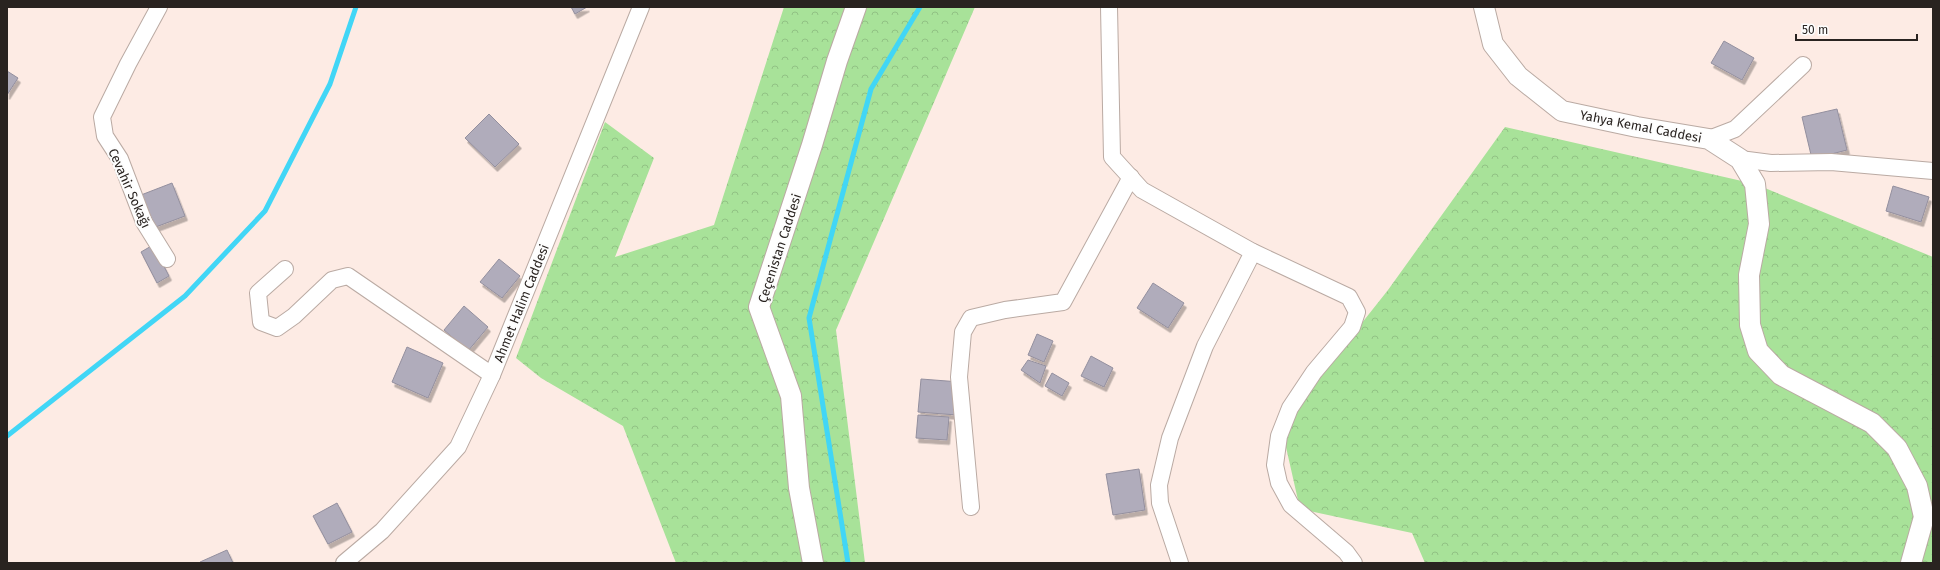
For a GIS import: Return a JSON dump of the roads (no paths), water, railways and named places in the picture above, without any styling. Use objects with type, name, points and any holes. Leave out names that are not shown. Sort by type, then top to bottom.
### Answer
[{"type":"street","name":"Cevahir Sokağı","points":[[159,7],[128,64],[102,117],[105,136],[120,159],[144,222],[167,259]]},
{"type":"street","name":"Ahmet Halim Caddesi","points":[[344,563],[382,531],[458,447],[492,375],[641,7]]},
{"type":"street","name":"Çeçenistan Caddesi","points":[[813,563],[799,488],[791,396],[759,307],[812,145],[837,61],[856,7]]},
{"type":"street","points":[[1109,7],[1112,157],[1142,190],[1253,252],[1349,297],[1357,312],[1352,327],[1314,372],[1290,408],[1280,436],[1275,465],[1279,483],[1291,505],[1346,552],[1354,563]]},
{"type":"street","name":"Yahya Kemal Caddesi","points":[[1484,7],[1493,44],[1518,76],[1562,111],[1637,127],[1709,139],[1740,159],[1755,184],[1759,224],[1749,275],[1750,324],[1758,351],[1781,375],[1872,423],[1897,448],[1917,486],[1924,517],[1911,563]]},
{"type":"street","points":[[1709,139],[1735,129],[1803,65]]},
{"type":"street","points":[[1740,159],[1771,163],[1831,162],[1933,171]]},
{"type":"street","points":[[971,507],[959,377],[963,332],[971,318],[1005,310],[1063,302],[1131,177]]},
{"type":"street","points":[[1180,563],[1160,503],[1159,485],[1170,438],[1205,346],[1253,252]]},
{"type":"street","points":[[285,269],[258,293],[261,322],[277,328],[294,316],[332,280],[348,276],[492,375]]},
{"type":"waterway","points":[[7,436],[185,296],[265,211],[330,84],[356,7]]},
{"type":"waterway","points":[[848,563],[809,318],[871,89],[920,7]]}]
